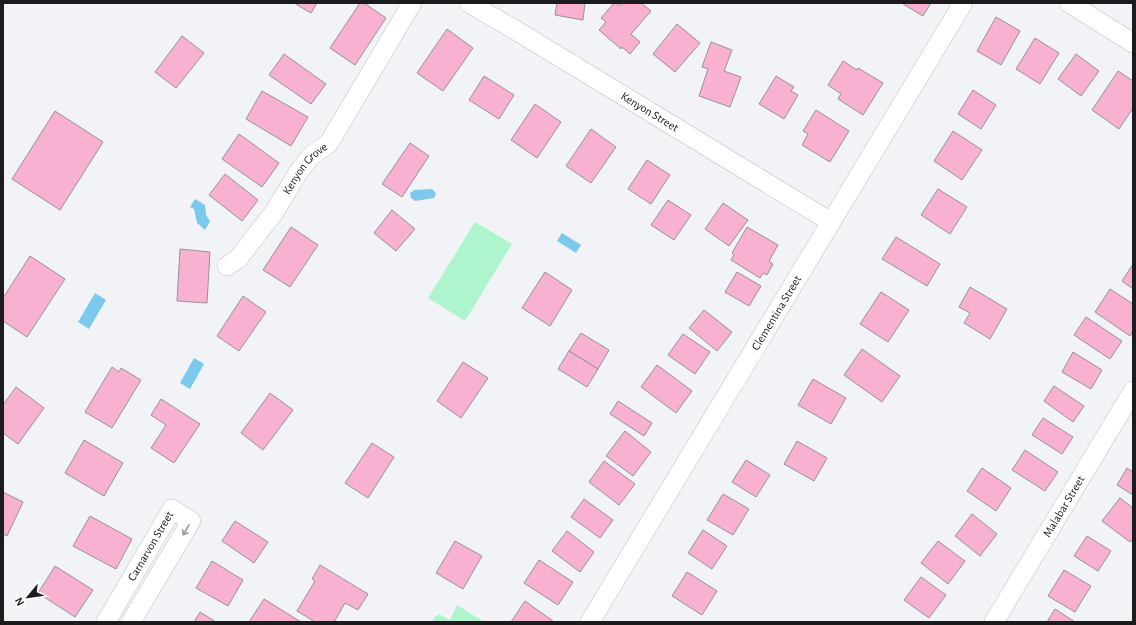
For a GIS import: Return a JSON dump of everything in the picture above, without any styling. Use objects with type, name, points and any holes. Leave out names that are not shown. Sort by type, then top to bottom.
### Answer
[{"type":"street","name":"Kenyon Grove","points":[[227,266],[238,259],[275,211],[299,172],[311,156],[329,143],[412,3]]},
{"type":"street","name":"Kenyon Street","points":[[468,3],[517,31],[831,222]]},
{"type":"street","name":"Clementina Street","points":[[590,622],[963,3]]},
{"type":"street","points":[[1069,3],[1133,43]]},
{"type":"street","name":"Malabar Street","points":[[994,622],[1133,391]]},
{"type":"street","name":"Carnarvon Street","points":[[106,622],[172,509],[191,521],[131,622]]},
{"type":"green space","points":[[475,222],[512,244],[465,321],[428,298]]},
{"type":"green space","points":[[457,605],[484,622],[432,622],[439,614],[450,620]]},
{"type":"water","points":[[432,189],[436,194],[434,198],[415,201],[411,198],[410,193],[414,190]]},
{"type":"water","points":[[195,199],[205,205],[206,215],[210,221],[205,230],[197,223],[194,209],[190,207]]},
{"type":"water","points":[[562,233],[581,245],[576,253],[557,241]]},
{"type":"water","points":[[95,293],[106,300],[89,329],[78,322]]},
{"type":"water","points":[[194,358],[204,364],[190,389],[180,383]]},
{"type":"building","points":[[294,3],[317,3],[311,13]]},
{"type":"building","points":[[360,3],[364,3],[386,18],[355,65],[330,48]]},
{"type":"building","points":[[557,3],[585,3],[583,20],[555,15]]},
{"type":"building","points":[[614,3],[619,6],[622,3],[641,3],[651,11],[631,34],[640,42],[630,54],[622,47],[621,49],[599,30],[606,22],[601,18]]},
{"type":"building","points":[[931,3],[923,16],[903,4]]},
{"type":"building","points":[[996,17],[1020,31],[1001,65],[977,51]]},
{"type":"building","points":[[677,24],[700,43],[675,72],[653,54]]},
{"type":"building","points":[[447,29],[473,48],[443,91],[417,73]]},
{"type":"building","points":[[182,36],[204,53],[176,88],[155,72]]},
{"type":"building","points":[[1035,38],[1059,53],[1040,84],[1016,69]]},
{"type":"building","points":[[711,42],[732,50],[724,71],[741,77],[730,107],[699,96],[708,69],[702,67]]},
{"type":"building","points":[[284,54],[326,84],[311,104],[269,75]]},
{"type":"building","points":[[1076,54],[1099,71],[1081,96],[1058,79]]},
{"type":"building","points":[[843,61],[883,83],[863,115],[838,99],[841,94],[828,85]]},
{"type":"building","points":[[1118,71],[1133,81],[1133,108],[1119,129],[1092,110]]},
{"type":"building","points":[[484,76],[514,95],[499,119],[469,100]]},
{"type":"building","points":[[776,76],[794,87],[791,91],[798,95],[784,119],[759,104]]},
{"type":"building","points":[[973,90],[996,105],[981,129],[958,114]]},
{"type":"building","points":[[262,91],[308,117],[291,146],[246,119]]},
{"type":"building","points":[[535,104],[561,122],[537,158],[511,140]]},
{"type":"building","points":[[816,110],[849,131],[830,162],[802,145],[808,134],[803,131]]},
{"type":"building","points":[[55,111],[103,142],[60,210],[12,179]]},
{"type":"building","points":[[591,129],[616,147],[591,183],[566,166]]},
{"type":"building","points":[[953,131],[982,150],[962,180],[934,161]]},
{"type":"building","points":[[239,134],[279,163],[262,187],[222,159]]},
{"type":"building","points":[[410,143],[429,156],[402,197],[382,184]]},
{"type":"building","points":[[647,160],[670,175],[651,204],[628,189]]},
{"type":"building","points":[[225,174],[258,200],[242,221],[209,195]]},
{"type":"building","points":[[938,189],[967,207],[950,234],[921,215]]},
{"type":"building","points":[[668,200],[691,215],[674,240],[651,225]]},
{"type":"building","points":[[723,203],[748,220],[729,246],[705,229]]},
{"type":"building","points":[[392,210],[415,229],[396,251],[374,233]]},
{"type":"building","points":[[291,227],[318,245],[290,287],[263,270]]},
{"type":"building","points":[[747,227],[778,245],[769,261],[773,264],[767,275],[763,273],[760,278],[731,260],[734,255],[732,253]]},
{"type":"building","points":[[896,237],[940,264],[927,286],[882,259]]},
{"type":"building","points":[[180,249],[210,252],[207,303],[177,301]]},
{"type":"building","points":[[30,256],[65,279],[27,337],[3,321],[3,298]]},
{"type":"building","points":[[1133,264],[1133,289],[1122,281]]},
{"type":"building","points":[[545,272],[572,290],[550,326],[522,308]]},
{"type":"building","points":[[737,272],[761,286],[749,306],[725,292]]},
{"type":"building","points":[[970,287],[1007,309],[990,339],[964,323],[970,313],[959,307]]},
{"type":"building","points":[[1110,289],[1133,304],[1133,331],[1130,336],[1095,312]]},
{"type":"building","points":[[881,292],[909,310],[888,342],[860,324]]},
{"type":"building","points":[[243,296],[266,312],[239,351],[217,336]]},
{"type":"building","points":[[704,310],[732,332],[717,351],[689,328]]},
{"type":"building","points":[[1086,317],[1122,341],[1110,359],[1074,335]]},
{"type":"building","points":[[581,333],[609,350],[598,369],[569,351]]},
{"type":"building","points":[[683,334],[710,352],[695,374],[668,355]]},
{"type":"building","points":[[862,349],[900,376],[882,402],[844,375]]},
{"type":"building","points":[[569,351],[598,369],[587,387],[558,369]]},
{"type":"building","points":[[1073,352],[1102,370],[1091,389],[1062,372]]},
{"type":"building","points":[[463,362],[488,378],[461,418],[437,401]]},
{"type":"building","points":[[657,365],[692,391],[676,413],[641,387]]},
{"type":"building","points":[[112,367],[119,372],[121,368],[141,380],[112,428],[85,412]]},
{"type":"building","points":[[813,379],[846,398],[831,424],[798,405]]},
{"type":"building","points":[[1054,386],[1084,406],[1073,422],[1044,401]]},
{"type":"building","points":[[16,387],[44,408],[18,444],[3,433],[3,405]]},
{"type":"building","points":[[270,393],[293,410],[263,450],[241,433]]},
{"type":"building","points":[[161,399],[200,424],[174,463],[151,448],[166,425],[151,415]]},
{"type":"building","points":[[618,401],[652,423],[644,436],[610,414]]},
{"type":"building","points":[[1043,418],[1073,437],[1062,454],[1032,435]]},
{"type":"building","points":[[625,431],[651,452],[633,476],[606,456]]},
{"type":"building","points":[[84,440],[123,463],[104,496],[65,473]]},
{"type":"building","points":[[797,441],[827,458],[814,481],[784,464]]},
{"type":"building","points":[[372,443],[394,457],[368,498],[345,483]]},
{"type":"building","points":[[1025,450],[1058,472],[1045,491],[1012,470]]},
{"type":"building","points":[[746,460],[770,475],[756,497],[732,482]]},
{"type":"building","points":[[604,461],[635,484],[619,505],[589,482]]},
{"type":"building","points":[[982,468],[1011,488],[996,511],[967,491]]},
{"type":"building","points":[[1127,468],[1133,472],[1133,495],[1117,485]]},
{"type":"building","points":[[3,492],[23,502],[7,536],[3,534]]},
{"type":"building","points":[[723,494],[749,509],[733,535],[707,520]]},
{"type":"building","points":[[1120,498],[1133,508],[1133,538],[1130,542],[1102,521]]},
{"type":"building","points":[[584,499],[613,520],[600,538],[571,517]]},
{"type":"building","points":[[972,514],[997,534],[980,556],[955,536]]},
{"type":"building","points":[[90,516],[132,539],[116,569],[73,546]]},
{"type":"building","points":[[235,521],[268,542],[254,563],[222,541]]},
{"type":"building","points":[[703,530],[727,546],[712,569],[688,553]]},
{"type":"building","points":[[567,531],[594,552],[580,572],[552,551]]},
{"type":"building","points":[[1087,536],[1111,551],[1098,571],[1074,556]]},
{"type":"building","points":[[455,541],[482,556],[463,589],[436,573]]},
{"type":"building","points":[[938,541],[965,561],[948,584],[921,563]]},
{"type":"building","points":[[539,560],[573,582],[558,605],[524,583]]},
{"type":"building","points":[[212,561],[243,580],[228,606],[196,588]]},
{"type":"building","points":[[320,565],[368,594],[358,610],[345,603],[334,622],[315,622],[297,611],[315,581],[312,579]]},
{"type":"building","points":[[55,566],[93,590],[75,617],[38,593]]},
{"type":"building","points":[[1064,570],[1091,586],[1075,612],[1048,596]]},
{"type":"building","points":[[687,572],[717,591],[702,615],[672,596]]},
{"type":"building","points":[[921,577],[946,595],[929,618],[904,600]]},
{"type":"building","points":[[264,599],[301,622],[249,622]]},
{"type":"building","points":[[525,601],[553,621],[511,622]]},
{"type":"building","points":[[1055,609],[1075,622],[1047,622]]},
{"type":"building","points":[[200,612],[216,622],[194,622]]}]
